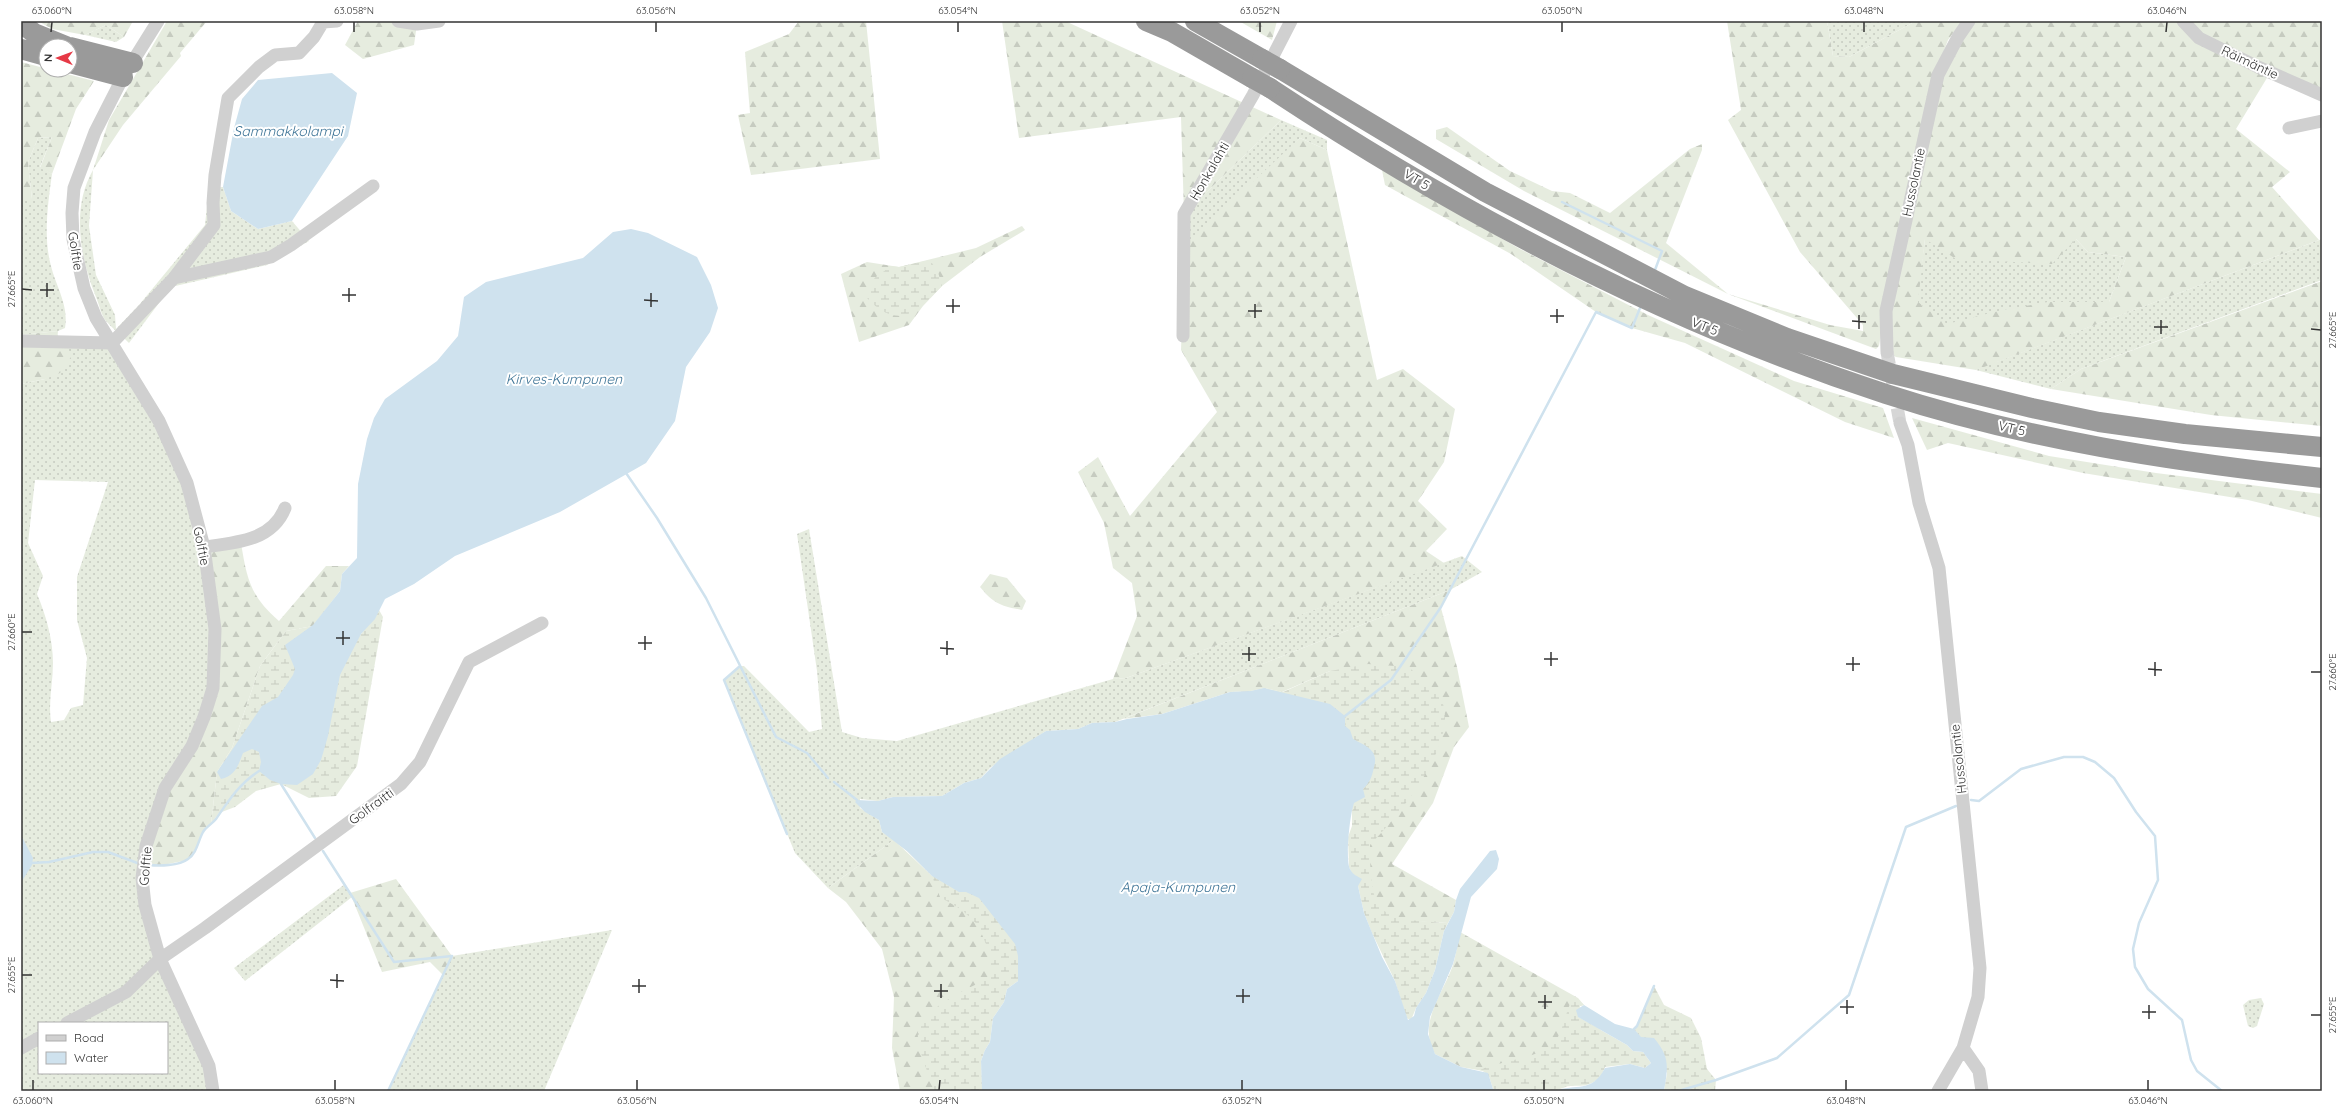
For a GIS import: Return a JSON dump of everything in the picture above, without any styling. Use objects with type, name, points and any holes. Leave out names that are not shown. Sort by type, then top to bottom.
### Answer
[{"type":"highway","name":"VT 5","points":[[1146,21],[1172,32],[1270,88],[1322,123],[1474,213],[1654,305],[1789,360],[1888,395],[1983,421],[2061,439],[2167,458],[2322,478]]},
{"type":"highway","name":"VT 5","points":[[1195,21],[1280,69],[1486,192],[1685,296],[1787,338],[1893,374],[2047,412],[2099,422],[2185,434],[2322,447]]},
{"type":"highway","points":[[21,23],[34,33],[46,38]]},
{"type":"highway","points":[[21,49],[38,54]]},
{"type":"highway","points":[[78,50],[128,70]]},
{"type":"highway","points":[[78,64],[128,70]]},
{"type":"street","name":"Golftie","points":[[158,21],[128,70],[95,132],[74,188],[72,214],[73,239],[84,288],[96,318],[158,421],[187,483],[204,547],[215,629],[213,688],[204,717],[192,746],[165,788],[146,846],[142,878],[145,905],[160,959],[209,1066],[213,1091]]},
{"type":"street","points":[[21,341],[112,343],[174,278],[214,225],[213,203],[215,175],[228,98],[259,67],[275,55],[299,53],[314,37],[324,22],[337,21]]},
{"type":"street","points":[[398,21],[416,24],[439,21]]},
{"type":"street","name":"Honkalahti","points":[[1183,336],[1184,214],[1253,95],[1291,21]]},
{"type":"street","name":"Hussolantie","points":[[1886,352],[1886,311],[1938,76],[1958,37],[1969,21]]},
{"type":"street","name":"Räimäntie","points":[[2183,21],[2199,38],[2258,67],[2322,95]]},
{"type":"street","points":[[2288,128],[2322,121]]},
{"type":"street","points":[[174,278],[271,257],[291,246],[373,186]]},
{"type":"street","name":"Hussolantie","points":[[1900,422],[1908,445],[1919,503],[1939,568],[1980,968],[1978,997],[1963,1048],[1938,1091]]},
{"type":"street","points":[[204,547],[241,543],[266,532],[281,519],[285,508]]},
{"type":"street","name":"Golfraitti","points":[[69,1022],[126,992],[160,959],[205,928],[401,784],[420,762],[469,662],[542,623]]},
{"type":"street","points":[[21,1048],[38,1039]]},
{"type":"street","points":[[1963,1048],[1978,1071],[1982,1091]]},
{"type":"green space","points":[[38,21],[133,21],[124,37],[106,25],[85,35],[52,29]]},
{"type":"green space","points":[[167,21],[207,21],[180,53],[181,56],[123,125],[93,170],[109,120]]},
{"type":"green space","points":[[358,21],[398,21],[417,24],[414,45],[363,59],[345,45]]},
{"type":"green space","points":[[799,21],[866,21],[880,159],[751,175],[738,115],[750,113],[745,52],[789,34]]},
{"type":"green space","points":[[1002,21],[1065,21],[1281,120],[1184,214],[1181,117],[1019,138]]},
{"type":"green space","points":[[1239,21],[1277,21],[1272,40]]},
{"type":"green space","points":[[1727,21],[1827,21],[1833,56],[1849,57],[1916,21],[1962,21],[1948,40],[1935,74],[1895,249],[1879,346],[1876,349],[1728,294],[1830,325],[1863,331],[1863,325],[1800,252],[1728,120],[1741,110]]},
{"type":"green space","points":[[1827,21],[1916,21],[1849,57],[1833,56]]},
{"type":"green space","points":[[1969,21],[2322,21],[2322,95],[2270,73],[2236,129],[2290,172],[2272,187],[2319,240],[1976,370],[1896,357],[1887,352],[1886,311],[1938,75]],"holes":[[[1925,239],[1956,259],[2052,264],[2076,239],[2088,252],[2126,257],[2109,302],[2048,302],[2002,310],[1947,324],[1918,302]]]},
{"type":"green space","points":[[106,25],[124,37],[116,42],[85,35]]},
{"type":"green space","points":[[21,62],[38,66],[38,78],[78,77],[94,81],[76,109],[52,174],[40,168],[52,137],[38,138],[28,162],[32,199],[21,199]]},
{"type":"green space","points":[[1281,120],[1327,140],[1327,150],[1300,138],[1184,261],[1184,214]]},
{"type":"green space","points":[[1447,127],[1510,171],[1552,191],[1570,193],[1610,213],[1690,149],[1702,144],[1702,150],[1666,243],[1728,294],[1524,191],[1436,139],[1436,130]]},
{"type":"green space","points":[[52,137],[40,167],[52,174],[47,220],[47,243],[53,274],[64,304],[66,320],[65,328],[58,331],[21,335],[21,199],[32,199],[28,162],[38,138]]},
{"type":"green space","points":[[1300,138],[1327,150],[1377,380],[1403,369],[1455,409],[1444,462],[1418,501],[1447,529],[1426,551],[1444,563],[1126,678],[1113,679],[1137,616],[1132,583],[1113,568],[1104,523],[1078,472],[1098,457],[1130,516],[1217,412],[1181,350],[1184,261],[1194,236]]},
{"type":"green space","points":[[93,170],[89,226],[96,275],[115,315],[116,329],[139,305],[205,225],[209,187],[223,187],[231,211],[258,229],[292,221],[309,241],[267,265],[171,287],[129,343],[105,320],[90,282],[82,250],[80,217],[82,200],[86,185]]},
{"type":"green space","points":[[1382,170],[1520,249],[1648,315],[1794,381],[1883,408],[1894,438],[1845,422],[1685,343],[1632,328],[1596,312],[1511,254],[1385,185]]},
{"type":"green space","points":[[1022,226],[1025,230],[980,257],[942,286],[923,306],[909,325],[859,342],[841,274],[867,262],[899,267],[976,248]]},
{"type":"green space","points":[[1925,239],[2076,239],[2088,252],[2126,257],[2109,302],[2048,302],[1996,362],[2322,239],[2322,280],[2081,369],[2051,389],[1976,370],[1982,367],[1892,282],[1917,301]]},
{"type":"green space","points":[[930,260],[938,272],[942,286],[924,304],[915,310],[898,316],[889,314],[878,308],[867,298],[871,282],[891,266],[899,267]]},
{"type":"green space","points":[[2322,281],[2322,426],[2211,415],[2051,389],[2081,369]]},
{"type":"green space","points":[[58,331],[57,341],[73,354],[60,373],[45,379],[21,384],[21,335]]},
{"type":"green space","points":[[57,341],[112,343],[187,483],[204,547],[213,688],[146,846],[145,905],[213,1091],[21,1091],[21,384],[45,379]],"holes":[[[35,480],[108,482],[77,577],[77,620],[87,658],[83,705],[71,708],[64,720],[51,722],[50,707],[53,663],[52,645],[46,619],[37,594],[43,576],[28,543]]]},
{"type":"green space","points":[[1912,418],[2049,456],[2156,473],[2322,494],[2322,518],[2248,500],[2083,473],[1948,443],[1927,450]]},
{"type":"green space","points":[[809,529],[842,732],[862,738],[897,741],[1113,679],[1126,678],[1462,556],[1482,572],[1450,590],[1115,722],[1092,723],[1078,729],[1046,731],[990,768],[981,778],[964,783],[942,796],[893,797],[878,801],[860,799],[860,808],[879,820],[882,832],[894,840],[828,888],[795,853],[724,680],[740,666],[744,666],[809,732],[822,729],[817,671],[797,534]]},
{"type":"green space","points":[[241,543],[245,567],[251,586],[269,612],[279,621],[326,566],[349,566],[342,574],[340,591],[313,626],[286,631],[260,666],[232,748],[217,772],[211,824],[203,831],[197,848],[188,860],[158,866],[144,864],[146,846],[213,688],[204,547]]},
{"type":"green space","points":[[990,574],[1007,578],[1026,601],[1022,610],[998,603],[985,593],[980,587]]},
{"type":"green space","points":[[1450,590],[1441,608],[1457,667],[1469,727],[1454,747],[1433,803],[1392,864],[1456,900],[1454,912],[1448,923],[1407,921],[1372,933],[1330,671],[1282,692],[1264,688],[1251,691],[1230,692],[1162,714],[1123,719]]},
{"type":"green space","points":[[379,610],[383,617],[357,766],[336,796],[309,798],[281,784],[256,791],[235,807],[219,813],[211,824],[217,772],[232,748],[260,666],[286,631],[313,626],[361,634]]},
{"type":"green space","points":[[1368,664],[1408,667],[1440,698],[1442,701],[1445,718],[1442,738],[1434,758],[1423,778],[1410,798],[1370,845],[1372,887],[1376,900],[1383,910],[1393,916],[1406,919],[1448,923],[1444,931],[1435,970],[1426,993],[1416,1008],[1411,1020],[1406,1018],[1395,981],[1372,933],[1364,913],[1358,886],[1349,867],[1348,837],[1352,826],[1352,811],[1363,789],[1371,781],[1369,748],[1353,739],[1350,730],[1345,726],[1347,718],[1230,692],[1251,691],[1264,688],[1283,692],[1330,671]]},
{"type":"green space","points":[[882,832],[960,870],[1022,941],[1018,981],[1007,989],[1004,1002],[993,1018],[990,1042],[981,1061],[982,1091],[935,1091],[921,1053],[918,1032],[921,1023],[937,1007],[959,993],[989,978],[991,956],[978,925],[962,910],[940,897],[932,876],[907,851]]},
{"type":"green space","points":[[894,840],[932,876],[997,921],[981,1061],[982,1091],[900,1091],[892,1048],[894,997],[882,949],[846,902],[828,888]]},
{"type":"green space","points":[[396,879],[452,956],[443,975],[430,962],[382,972],[350,893]]},
{"type":"green space","points":[[345,884],[352,897],[245,981],[234,968]]},
{"type":"green space","points":[[612,930],[544,1091],[388,1091],[452,956]]},
{"type":"green space","points":[[1460,932],[1578,998],[1584,1005],[1580,1006],[1578,1017],[1600,1029],[1566,1087],[1554,1091],[1505,1091],[1483,1071],[1461,1067],[1435,1054],[1430,1042],[1430,1020],[1453,965]]},
{"type":"green space","points":[[1654,986],[1664,1005],[1691,1018],[1701,1038],[1707,1069],[1716,1080],[1715,1091],[1664,1091],[1667,1073],[1634,1029],[1637,1026]]},
{"type":"green space","points":[[1574,996],[1584,1005],[1580,1006],[1578,1017],[1627,1045],[1633,1051],[1643,1052],[1651,1063],[1645,1068],[1630,1064],[1605,1067],[1602,1075],[1598,1079],[1592,1083],[1584,1085],[1529,1092],[1510,1092],[1493,1089],[1488,1073],[1480,1070],[1530,1056],[1548,1049],[1553,1045],[1560,1034],[1568,1008]]},
{"type":"green space","points":[[2261,998],[2264,1004],[2257,1026],[2253,1028],[2248,1026],[2243,1005],[2249,1000]]},
{"type":"water","name":"Sammakkolampi","points":[[332,73],[357,93],[348,136],[292,221],[258,229],[231,211],[223,187],[234,128],[242,99],[258,80]]},
{"type":"water","name":"Kirves-Kumpunen","points":[[631,229],[648,233],[697,257],[711,285],[718,308],[710,332],[686,367],[675,421],[646,463],[560,512],[455,556],[414,584],[385,599],[375,619],[361,634],[340,675],[328,736],[321,760],[313,774],[297,785],[281,784],[270,780],[259,771],[261,762],[259,752],[252,749],[243,753],[238,766],[230,776],[221,779],[217,772],[262,706],[278,697],[293,675],[295,669],[285,645],[313,625],[340,591],[342,574],[357,558],[358,484],[367,439],[374,418],[385,399],[437,361],[458,336],[464,297],[486,282],[583,258],[613,232]]},
{"type":"water","name":"Apaja-Kumpunen","points":[[1264,688],[1330,704],[1345,716],[1345,726],[1350,730],[1353,739],[1367,746],[1375,756],[1372,774],[1363,789],[1365,797],[1354,803],[1352,809],[1349,836],[1349,864],[1352,873],[1362,879],[1358,886],[1364,913],[1382,957],[1395,981],[1408,1020],[1414,1016],[1416,1008],[1426,993],[1435,970],[1444,931],[1454,912],[1460,889],[1490,851],[1496,850],[1499,859],[1497,869],[1471,897],[1453,964],[1430,1017],[1428,1034],[1435,1054],[1461,1067],[1488,1073],[1493,1089],[1505,1091],[982,1091],[981,1061],[990,1042],[993,1018],[1004,1002],[1007,989],[1018,981],[1018,956],[1015,944],[979,898],[966,892],[959,892],[932,876],[907,851],[882,832],[879,820],[865,812],[855,802],[857,800],[878,801],[893,797],[942,796],[964,783],[981,778],[1000,759],[1046,731],[1078,729],[1092,723],[1115,722],[1162,714],[1230,692],[1251,691]]},
{"type":"water","points":[[21,835],[33,858],[32,865],[22,881],[21,903]]},
{"type":"water","points":[[1584,1005],[1615,1024],[1634,1029],[1641,1037],[1654,1038],[1663,1051],[1665,1057],[1667,1069],[1664,1091],[1554,1091],[1589,1085],[1600,1076],[1605,1068],[1630,1064],[1645,1068],[1651,1063],[1643,1052],[1633,1051],[1627,1045],[1578,1017],[1576,1010]]},
{"type":"waterway","points":[[1562,202],[1662,251],[1655,270]]},
{"type":"waterway","points":[[1345,716],[1391,680],[1441,607],[1596,312],[1632,328],[1640,308]]},
{"type":"waterway","points":[[626,473],[657,518],[706,598],[776,737],[807,753],[828,778]]},
{"type":"waterway","points":[[740,666],[724,680],[787,834]]},
{"type":"waterway","points":[[1971,800],[1979,801],[2021,769],[2064,757],[2083,757],[2095,762],[2114,778],[2136,812],[2155,836],[2158,880],[2139,923],[2133,949],[2135,967],[2148,989],[2182,1020],[2191,1060],[2197,1071],[2222,1091]]},
{"type":"waterway","points":[[149,865],[174,864],[188,859],[195,850],[204,830],[216,819],[240,787],[259,771]]},
{"type":"waterway","points":[[834,782],[857,800]]},
{"type":"waterway","points":[[281,784],[315,838]]},
{"type":"waterway","points":[[1678,1091],[1716,1080],[1777,1058],[1849,995],[1906,827],[1956,806]]},
{"type":"waterway","points":[[323,851],[394,962],[452,956],[388,1091]]},
{"type":"waterway","points":[[31,863],[49,862],[93,852],[108,852],[140,864]]},
{"type":"waterway","points":[[1634,1029],[1637,1026],[1654,986]]},
{"type":"tunnel","points":[[1887,352],[1900,423]]}]
